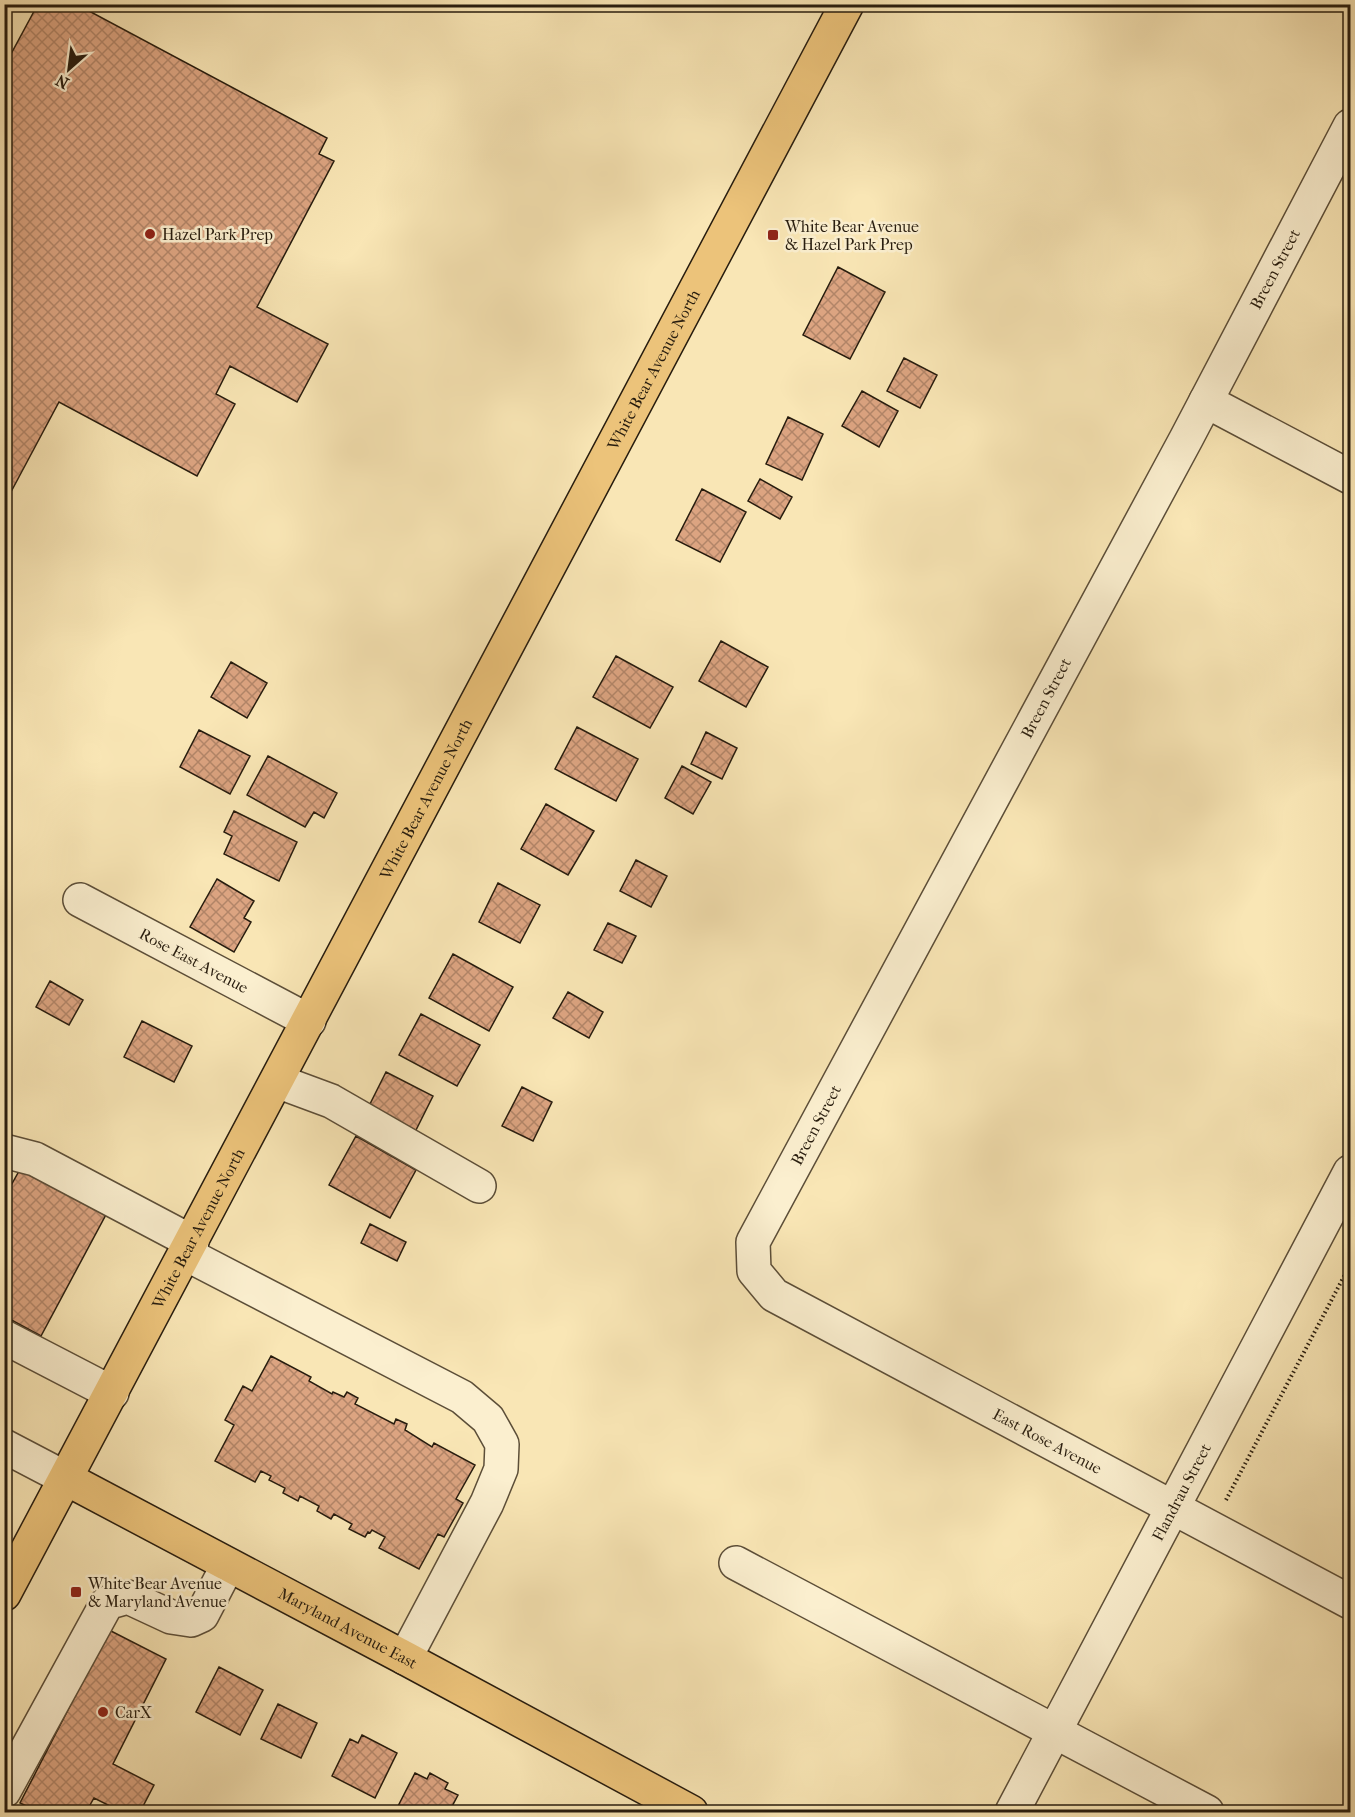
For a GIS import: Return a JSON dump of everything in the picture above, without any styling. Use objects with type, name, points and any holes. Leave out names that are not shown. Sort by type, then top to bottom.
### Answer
[{"type":"main road","name":"White Bear Avenue North","points":[[6,1588],[67,1479],[847,4]]},
{"type":"main road","name":"Maryland Avenue East","points":[[67,1479],[691,1812]]},
{"type":"street","name":"Breen Street","points":[[754,1271],[753,1242],[1206,401],[1350,126]]},
{"type":"street","points":[[1206,401],[1350,477]]},
{"type":"street","name":"Rose East Avenue","points":[[80,900],[309,1021]]},
{"type":"street","points":[[277,1081],[331,1101],[479,1186]]},
{"type":"street","points":[[4,1151],[35,1159],[189,1248],[462,1397],[488,1419],[502,1444],[501,1469],[488,1503],[405,1658]]},
{"type":"street","name":"Flandrau Street","points":[[1012,1812],[1350,1172]]},
{"type":"street","name":"East Rose Avenue","points":[[754,1271],[774,1295],[1350,1602]]},
{"type":"street","points":[[4,1337],[112,1393]]},
{"type":"street","name":"Maryland Avenue East","points":[[4,1446],[67,1479]]},
{"type":"street","points":[[736,1563],[1207,1812]]},
{"type":"street","points":[[4,1791],[107,1603],[128,1597],[171,1617],[191,1620],[202,1615],[228,1565]]},
{"type":"street","points":[[4,1804],[19,1812]]},
{"type":"path","points":[[1226,1500],[1350,1265]]},
{"type":"building","name":"Hazel Park Prep","points":[[38,4],[76,4],[327,138],[319,154],[334,161],[257,307],[328,344],[297,402],[230,366],[216,394],[235,404],[197,476],[59,402],[4,505],[4,67]]},
{"type":"building","points":[[838,267],[885,292],[850,359],[803,335]]},
{"type":"building","points":[[904,358],[937,375],[920,408],[887,391]]},
{"type":"building","points":[[862,391],[898,411],[879,447],[842,426]]},
{"type":"building","points":[[788,417],[823,434],[802,480],[766,464]]},
{"type":"building","points":[[760,479],[792,497],[780,519],[748,501]]},
{"type":"building","points":[[702,489],[746,512],[720,562],[676,540]]},
{"type":"building","points":[[721,641],[768,667],[746,707],[699,681]]},
{"type":"building","points":[[616,656],[673,687],[650,728],[593,697]]},
{"type":"building","points":[[231,662],[267,683],[247,718],[211,697]]},
{"type":"building","points":[[577,727],[638,759],[616,801],[555,769]]},
{"type":"building","points":[[199,730],[250,756],[230,794],[180,767]]},
{"type":"building","points":[[706,732],[737,748],[722,779],[691,764]]},
{"type":"building","points":[[268,756],[337,793],[324,818],[314,812],[305,827],[247,795]]},
{"type":"building","points":[[682,766],[711,782],[693,814],[665,798]]},
{"type":"building","points":[[546,804],[594,831],[568,875],[521,849]]},
{"type":"building","points":[[234,811],[297,842],[279,881],[224,854],[232,836],[224,832]]},
{"type":"building","points":[[636,860],[667,876],[651,907],[620,891]]},
{"type":"building","points":[[217,879],[254,901],[244,918],[251,922],[234,952],[190,927]]},
{"type":"building","points":[[498,883],[540,905],[520,943],[479,922]]},
{"type":"building","points":[[608,923],[636,936],[622,963],[594,950]]},
{"type":"building","points":[[453,954],[513,987],[489,1031],[429,998]]},
{"type":"building","points":[[50,981],[83,1000],[69,1025],[36,1007]]},
{"type":"building","points":[[568,992],[603,1012],[589,1038],[553,1018]]},
{"type":"building","points":[[421,1014],[480,1045],[457,1086],[399,1055]]},
{"type":"building","points":[[142,1021],[192,1046],[174,1082],[124,1057]]},
{"type":"building","points":[[386,1072],[433,1096],[410,1142],[363,1118]]},
{"type":"building","points":[[522,1087],[552,1102],[533,1141],[502,1126]]},
{"type":"building","points":[[356,1136],[416,1170],[390,1218],[329,1185]]},
{"type":"building","points":[[23,1164],[109,1209],[41,1336],[4,1316],[4,1198]]},
{"type":"building","points":[[370,1224],[406,1242],[397,1261],[361,1243]]},
{"type":"building","points":[[271,1356],[311,1377],[309,1381],[332,1394],[333,1392],[344,1397],[347,1392],[358,1398],[355,1404],[394,1424],[396,1419],[407,1424],[405,1430],[432,1447],[434,1443],[475,1465],[456,1499],[463,1503],[444,1537],[438,1534],[419,1569],[379,1548],[385,1537],[372,1530],[365,1537],[349,1529],[352,1524],[334,1514],[331,1519],[317,1511],[319,1506],[300,1496],[298,1501],[283,1493],[285,1488],[269,1480],[271,1476],[261,1471],[255,1482],[215,1461],[234,1425],[225,1420],[243,1386],[252,1391]]},
{"type":"building","name":"CarX","points":[[109,1630],[166,1659],[113,1764],[154,1785],[140,1812],[122,1812],[94,1798],[86,1812],[39,1812],[20,1803]]},
{"type":"building","points":[[219,1667],[263,1690],[240,1735],[196,1712]]},
{"type":"building","points":[[278,1704],[317,1723],[301,1758],[261,1739]]},
{"type":"building","points":[[362,1735],[397,1753],[375,1798],[332,1776],[350,1739],[358,1743]]},
{"type":"building","points":[[415,1773],[427,1779],[430,1773],[448,1783],[445,1789],[458,1795],[449,1812],[395,1812]]},
{"type":"place","name":"Hazel Park Prep","points":[[150,234]]},
{"type":"place","name":"White Bear Avenue & Hazel Park Prep","points":[[773,235]]},
{"type":"place","name":"White Bear Avenue & Maryland Avenue","points":[[76,1592]]},
{"type":"place","name":"CarX","points":[[103,1712]]}]
